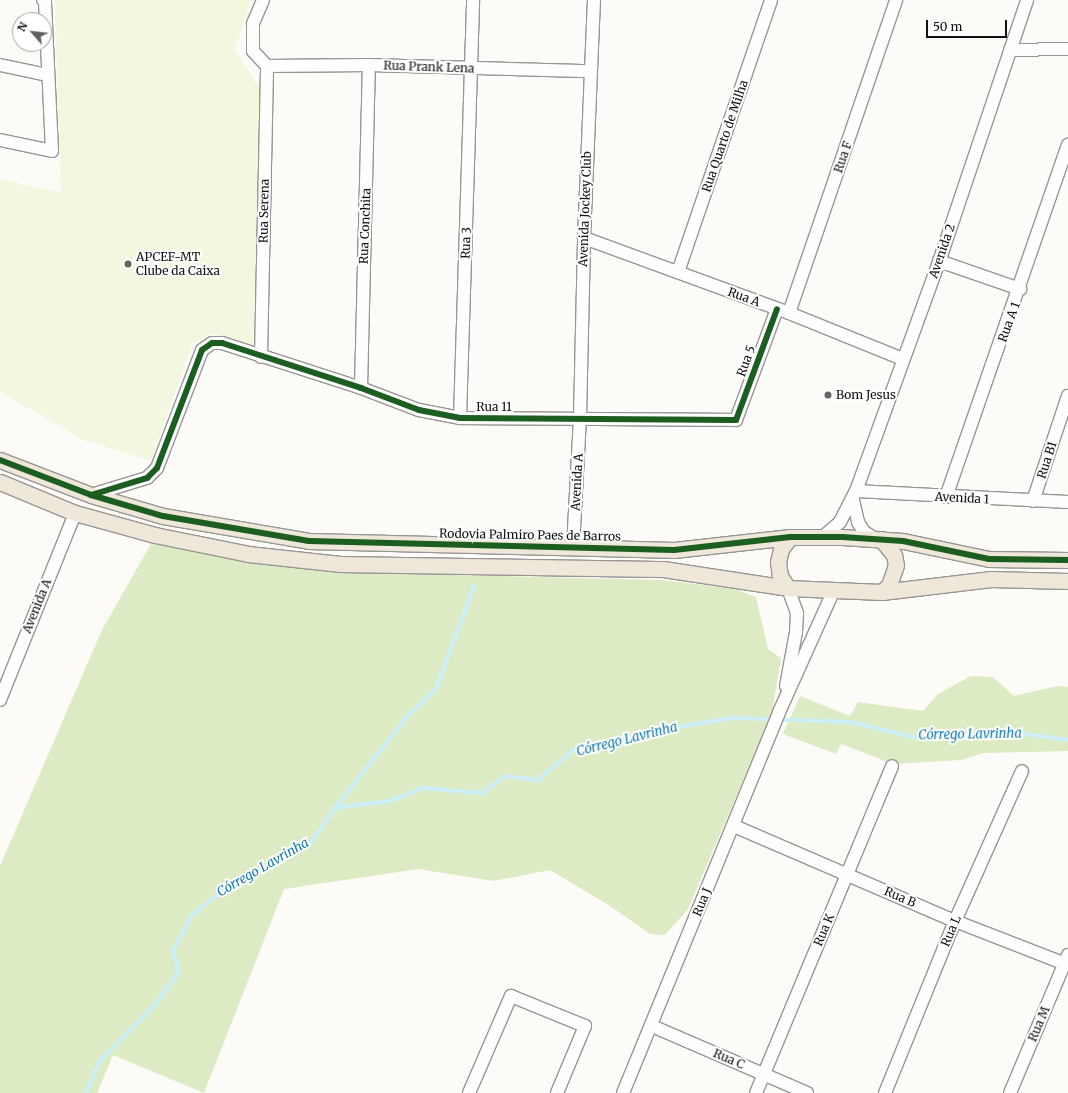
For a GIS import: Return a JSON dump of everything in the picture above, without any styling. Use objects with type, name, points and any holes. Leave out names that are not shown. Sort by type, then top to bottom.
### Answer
[{"type":"main road","name":"Rodovia Palmiro Paes de Barros","points":[[0,460],[91,495],[163,516],[309,541],[674,550],[790,537],[824,536],[877,538],[989,559],[1068,560]]},
{"type":"main road","points":[[0,482],[75,513],[155,535],[248,554],[324,563],[663,569],[788,588],[882,592],[991,579],[1068,581]]},
{"type":"main road","points":[[788,588],[780,576],[778,562],[782,548],[790,537]]},
{"type":"main road","points":[[877,538],[892,550],[896,565],[889,585],[882,592]]},
{"type":"street","points":[[0,140],[52,151],[47,75],[45,0],[43,0]]},
{"type":"street","points":[[263,0],[253,24],[253,51],[267,66]]},
{"type":"street","name":"Rua 3","points":[[460,418],[473,0]]},
{"type":"street","name":"Avenida Jockey Club","points":[[580,418],[584,238],[594,0]]},
{"type":"street","name":"Rua Quarto de Milha","points":[[678,272],[771,0]]},
{"type":"street","name":"Rua F","points":[[789,313],[896,0]]},
{"type":"street","name":"Avenida 2","points":[[824,536],[840,522],[854,496],[939,261],[1027,0]]},
{"type":"street","points":[[1010,50],[1068,49]]},
{"type":"street","points":[[0,65],[47,75]]},
{"type":"street","name":"Rua Prank Lena","points":[[267,66],[370,65],[590,71]]},
{"type":"street","name":"Rua Conchita","points":[[361,388],[370,65]]},
{"type":"street","name":"Rua Serena","points":[[261,357],[267,66]]},
{"type":"street","name":"Rua A 1","points":[[946,497],[1020,289],[1068,145]]},
{"type":"street","name":"Rua A","points":[[584,238],[789,313],[903,359]]},
{"type":"street","points":[[939,261],[1020,289]]},
{"type":"street","name":"Rua 5","points":[[736,420],[777,309]]},
{"type":"street","name":"Rua 11","points":[[91,495],[147,478],[157,468],[202,350],[212,343],[222,343],[261,357],[361,388],[419,410],[460,418],[736,420]]},
{"type":"street","name":"Rua B1","points":[[1033,501],[1068,396]]},
{"type":"street","name":"Avenida A","points":[[573,547],[580,418]]},
{"type":"street","points":[[854,496],[858,522],[864,532],[877,538]]},
{"type":"street","name":"Avenida 1","points":[[854,496],[946,497],[1068,502]]},
{"type":"street","name":"Avenida A","points":[[0,700],[75,513]]},
{"type":"street","name":"Rua J","points":[[780,710],[796,632],[797,612],[788,588]]},
{"type":"street","name":"Rua J","points":[[623,1093],[734,826],[780,710],[834,590]]},
{"type":"street","name":"Rua K","points":[[756,1093],[892,766]]},
{"type":"street","name":"Rua L","points":[[885,1093],[955,921],[1022,771]]},
{"type":"street","name":"Rua B","points":[[734,826],[955,921],[1067,962]]},
{"type":"street","name":"Rua M","points":[[1010,1093],[1067,962]]},
{"type":"street","points":[[468,1093],[511,996],[585,1026],[557,1093]]},
{"type":"street","name":"Rua C","points":[[652,1026],[807,1093]]},
{"type":"green space","name":"APCEF-MT Clube da Caixa","points":[[55,0],[251,0],[235,49],[263,94],[253,347],[215,334],[203,337],[192,345],[151,461],[84,440],[0,392],[0,179],[61,193]]},
{"type":"green space","points":[[152,542],[327,572],[662,580],[735,589],[756,597],[768,649],[781,658],[772,713],[688,909],[665,935],[650,934],[610,906],[550,870],[494,881],[418,869],[284,889],[204,1093],[113,1055],[97,1093],[0,1093],[0,866],[102,630]]},
{"type":"green space","points":[[971,676],[993,677],[1014,696],[1057,686],[1068,687],[1068,751],[984,753],[961,760],[893,764],[841,744],[836,754],[783,734],[800,696],[850,716],[858,702],[923,711],[938,694]]},
{"type":"waterway","points":[[335,808],[407,717],[436,689],[474,586]]},
{"type":"waterway","name":"Córrego Lavrinha","points":[[86,1093],[99,1062],[155,1005],[179,971],[173,951],[192,915],[226,888],[310,844],[335,808],[390,801],[424,788],[482,793],[506,776],[538,780],[575,749],[650,732],[731,718],[851,722],[917,738],[1019,733],[1068,740]]},
{"type":"cycle path","points":[[91,495],[147,478],[157,468],[202,350],[212,343],[222,343],[361,388],[419,410],[460,418],[736,420],[777,309]]},
{"type":"cycle path","points":[[0,460],[91,495],[163,516],[309,541],[674,550],[790,537],[842,537],[903,541],[989,559],[1068,560]]},
{"type":"place","name":"APCEF-MT Clube da Caixa","points":[[128,264]]},
{"type":"place","name":"Bom Jesus","points":[[828,395]]}]
